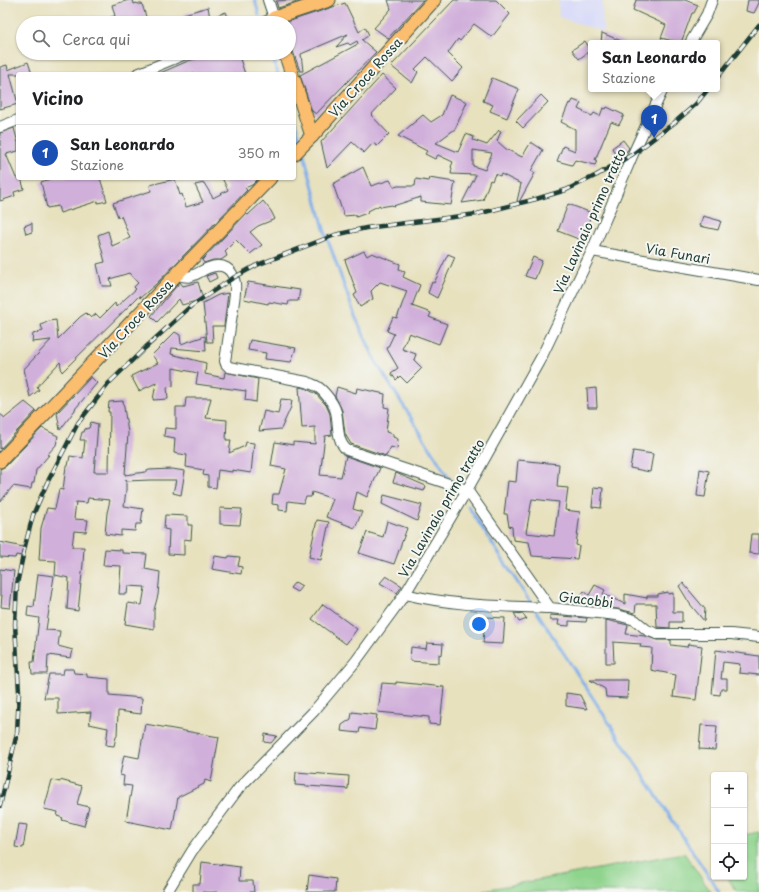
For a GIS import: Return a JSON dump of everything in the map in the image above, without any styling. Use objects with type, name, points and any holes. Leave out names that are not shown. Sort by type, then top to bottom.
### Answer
[{"type":"main road","points":[[285,16],[329,0]]},
{"type":"main road","name":"Via Croce Rossa","points":[[296,152],[434,0]]},
{"type":"main road","points":[[287,60],[291,72]]},
{"type":"main road","points":[[296,87],[310,137]]},
{"type":"main road","name":"Via Croce Rossa","points":[[0,461],[268,180]]},
{"type":"street","points":[[268,0],[270,16]]},
{"type":"street","points":[[692,40],[707,14],[712,0]]},
{"type":"street","points":[[142,72],[171,60]]},
{"type":"street","name":"Via Lavinaio primo tratto","points":[[167,892],[192,851],[239,788],[314,711],[356,661],[405,594],[467,490],[542,356],[592,251],[633,154],[662,92]]},
{"type":"street","points":[[0,126],[16,121]]},
{"type":"street","name":"Via Funari","points":[[592,251],[759,280]]},
{"type":"street","points":[[177,274],[183,277],[194,276],[209,268],[218,266],[231,271],[235,284],[225,361],[229,367],[307,382],[317,386],[325,393],[336,410],[340,440],[347,450],[467,490]]},
{"type":"street","name":"Giacobbi","points":[[467,490],[546,608],[617,615],[635,620],[647,630],[657,634],[731,634],[759,637]]},
{"type":"street","points":[[405,594],[422,598],[485,606],[546,608]]},
{"type":"shaded area","points":[[558,0],[602,0],[603,32],[559,17]]},
{"type":"green space","points":[[759,832],[759,892],[737,892],[729,880],[747,880],[747,834]]},
{"type":"green space","points":[[684,853],[711,892],[484,892],[484,890]]},
{"type":"building","points":[[133,0],[134,4],[142,4],[146,16],[115,16],[112,5]]},
{"type":"building","points":[[303,0],[278,8],[276,1]]},
{"type":"building","points":[[388,0],[423,0],[388,38],[374,28],[391,9]]},
{"type":"building","points":[[454,0],[496,0],[510,14],[492,37],[474,24],[460,41],[458,39],[448,53],[463,68],[452,81],[427,57],[415,69],[418,72],[412,83],[391,66]]},
{"type":"building","points":[[636,0],[685,0],[698,5],[694,13],[692,13],[682,40],[669,40],[661,38],[666,25],[633,10]]},
{"type":"building","points":[[748,0],[759,0],[754,13],[746,11]]},
{"type":"building","points":[[345,3],[359,32],[365,27],[369,35],[362,40],[376,52],[316,114],[312,111],[300,75],[358,44],[357,41],[350,45],[348,43],[336,47],[348,34],[301,54],[303,71],[300,71],[296,60],[296,19]]},
{"type":"building","points":[[208,7],[210,16],[184,16],[184,14]]},
{"type":"building","points":[[226,12],[228,16],[215,16]]},
{"type":"building","points":[[602,33],[619,40],[601,40]]},
{"type":"building","points":[[585,41],[588,46],[588,52],[579,59],[572,50]]},
{"type":"building","points":[[240,60],[244,72],[163,72],[188,61]]},
{"type":"building","points":[[28,62],[31,72],[16,72],[16,74],[10,74],[16,96],[16,105],[0,109],[0,67],[7,65],[8,70]]},
{"type":"building","points":[[382,75],[396,88],[371,115],[389,134],[377,146],[373,143],[364,153],[352,142],[327,168],[321,142]]},
{"type":"building","points":[[492,78],[519,89],[507,118],[490,111],[493,105],[483,101]]},
{"type":"building","points":[[450,95],[467,102],[455,129],[436,143],[458,152],[466,134],[474,137],[473,140],[487,145],[499,130],[501,131],[497,141],[506,149],[522,157],[531,142],[543,150],[531,171],[535,173],[519,202],[517,201],[521,184],[501,174],[500,176],[495,174],[492,181],[490,180],[483,200],[462,203],[476,175],[451,174],[453,162],[438,155],[435,159],[425,154],[427,151],[398,136],[423,115],[431,122],[442,115]],"holes":[[[473,150],[492,153],[485,170],[473,166]]]},
{"type":"building","points":[[541,95],[548,102],[523,128],[516,121]]},
{"type":"building","points":[[573,100],[581,103],[578,109],[592,116],[594,113],[600,116],[603,108],[606,109],[607,107],[624,115],[619,125],[611,122],[595,160],[597,161],[595,165],[575,160],[572,165],[557,161],[563,146],[575,151],[575,129],[561,122],[569,103],[571,104]]},
{"type":"building","points":[[14,128],[16,136],[16,152],[6,154],[16,180],[22,180],[24,189],[14,192],[15,196],[0,201],[0,133]]},
{"type":"building","points":[[623,140],[629,148],[617,157],[612,148]]},
{"type":"building","points":[[363,167],[371,186],[390,180],[394,187],[415,186],[416,179],[428,181],[429,178],[455,182],[451,205],[421,202],[421,197],[393,206],[380,207],[380,205],[367,213],[356,217],[356,215],[344,216],[333,184]]},
{"type":"building","points":[[47,180],[101,180],[107,201],[98,203],[98,201],[60,213],[58,206],[47,208],[41,182]]},
{"type":"building","points":[[171,180],[175,180],[186,207],[203,202],[195,185],[204,183],[213,198],[228,190],[223,180],[257,180],[252,185],[245,188],[247,190],[156,284],[140,298],[139,296],[62,372],[60,362],[37,387],[39,390],[30,397],[24,369],[51,340],[32,342],[33,334],[43,331],[41,325],[49,321],[56,320],[58,339],[86,313],[91,318],[96,314],[100,318],[115,303],[116,307],[136,289],[134,287],[138,283],[129,273],[110,279],[112,286],[102,286],[97,264],[105,262],[98,235],[108,231],[112,246],[130,238],[121,216],[118,217],[113,203],[151,191],[150,185]]},
{"type":"building","points":[[263,201],[275,219],[258,226],[250,232],[262,245],[250,254],[236,240],[225,251],[227,256],[221,260],[213,260],[204,263],[202,260],[246,214],[248,215]]},
{"type":"building","points":[[568,204],[592,213],[581,240],[558,231]]},
{"type":"building","points":[[703,216],[721,221],[718,230],[700,226]]},
{"type":"building","points":[[32,223],[32,232],[26,234],[24,226]]},
{"type":"building","points":[[364,251],[367,256],[372,253],[400,264],[399,269],[405,272],[403,277],[420,285],[412,306],[431,313],[429,317],[447,324],[439,344],[409,333],[402,349],[416,354],[414,360],[422,368],[407,383],[400,376],[396,380],[391,373],[398,368],[387,349],[394,334],[387,331],[393,317],[397,318],[407,291],[380,282],[371,291],[373,299],[360,307],[354,295],[357,293],[345,260]]},
{"type":"building","points":[[448,254],[455,257],[437,298],[428,293],[432,282],[434,283]]},
{"type":"building","points":[[533,257],[542,261],[535,279],[525,276]]},
{"type":"building","points":[[215,273],[217,278],[209,282],[206,276]]},
{"type":"building","points":[[180,282],[183,286],[198,282],[203,299],[182,305],[179,299],[157,322],[151,316]]},
{"type":"building","points":[[248,282],[300,290],[298,301],[289,301],[288,305],[269,302],[268,304],[244,299]]},
{"type":"building","points":[[228,293],[224,326],[212,326],[213,342],[207,342],[203,303],[218,295]]},
{"type":"building","points":[[175,332],[180,335],[181,344],[205,336],[206,351],[172,348],[171,354],[206,363],[205,374],[224,378],[225,372],[258,379],[256,402],[245,400],[246,391],[196,384],[198,373],[173,368],[173,386],[167,387],[168,399],[153,400],[156,383],[139,391],[131,376],[158,363],[152,355]]},
{"type":"building","points":[[250,340],[296,348],[291,362],[265,359],[266,353],[248,350]]},
{"type":"building","points":[[91,377],[97,383],[75,409],[60,430],[57,413]]},
{"type":"building","points":[[299,387],[305,388],[316,394],[326,405],[330,414],[332,435],[325,436],[320,475],[341,477],[346,456],[380,468],[367,497],[357,492],[353,509],[362,512],[355,528],[326,517],[333,499],[312,492],[311,497],[306,497],[303,503],[288,501],[287,511],[279,510],[279,505],[272,504],[273,494],[279,494],[286,469],[271,466],[275,442],[293,445],[293,442],[315,444],[315,427],[302,428]]},
{"type":"building","points":[[337,387],[356,393],[357,388],[385,394],[384,407],[389,408],[386,432],[393,434],[393,437],[398,439],[397,449],[391,447],[386,456],[351,444],[345,434],[342,410],[335,396]]},
{"type":"building","points":[[596,388],[597,408],[588,408],[587,389]]},
{"type":"building","points":[[186,398],[211,398],[206,418],[227,420],[226,440],[231,440],[229,453],[245,446],[246,442],[254,443],[251,473],[232,470],[232,472],[218,470],[216,488],[208,487],[208,476],[203,475],[204,470],[186,467],[187,455],[174,453],[175,438],[164,436],[165,428],[176,429],[176,407],[185,407]]},
{"type":"building","points":[[281,399],[292,400],[291,407],[281,429],[259,431],[264,411],[278,414]]},
{"type":"building","points":[[123,401],[128,433],[125,475],[149,470],[172,469],[185,471],[181,495],[173,493],[176,480],[126,481],[124,506],[143,509],[141,524],[136,524],[135,531],[121,530],[121,536],[105,534],[110,500],[88,498],[87,503],[76,502],[74,519],[88,520],[86,532],[74,531],[72,547],[84,547],[78,611],[67,609],[69,578],[55,575],[56,561],[39,560],[41,528],[47,508],[55,509],[59,489],[63,490],[66,466],[68,466],[70,456],[83,458],[85,440],[80,440],[82,432],[89,428],[91,422],[98,424],[94,472],[109,472],[109,402]]},
{"type":"building","points":[[25,402],[36,411],[0,449],[0,414],[5,418]]},
{"type":"building","points":[[42,428],[58,436],[56,445],[36,470],[34,483],[32,483],[31,489],[13,486],[0,502],[0,469],[6,466]]},
{"type":"building","points":[[633,451],[653,454],[650,472],[630,468]]},
{"type":"building","points":[[518,460],[559,464],[557,487],[568,488],[565,510],[580,512],[576,545],[579,546],[577,559],[532,556],[529,542],[513,540],[512,527],[509,526],[507,514],[504,514],[508,481],[516,482]],"holes":[[[532,499],[559,502],[554,536],[526,533]]]},
{"type":"building","points":[[700,469],[709,471],[705,497],[697,496]]},
{"type":"building","points":[[396,473],[426,486],[424,491],[393,482]]},
{"type":"building","points":[[594,487],[603,488],[601,508],[592,507]]},
{"type":"building","points":[[384,495],[422,505],[417,521],[382,504]]},
{"type":"building","points":[[220,508],[242,509],[240,525],[220,524]]},
{"type":"building","points":[[165,515],[188,516],[188,525],[192,525],[191,540],[184,539],[184,555],[168,554],[169,530],[164,529]]},
{"type":"building","points":[[317,520],[329,522],[321,560],[309,557]]},
{"type":"building","points":[[387,521],[407,528],[394,564],[359,553],[367,532],[383,537]]},
{"type":"building","points":[[751,534],[759,534],[759,554],[749,553]]},
{"type":"building","points":[[0,542],[23,547],[21,556],[16,555],[15,558],[0,557]]},
{"type":"building","points":[[105,549],[122,550],[122,553],[147,554],[145,569],[160,572],[158,595],[154,610],[154,629],[125,624],[128,603],[142,605],[145,587],[128,586],[127,594],[119,594],[121,566],[103,565]]},
{"type":"building","points":[[215,556],[228,558],[229,556],[240,557],[238,566],[242,567],[241,574],[212,569]]},
{"type":"building","points":[[0,569],[14,571],[10,608],[1,607],[2,595],[0,595]]},
{"type":"building","points":[[38,574],[54,576],[46,630],[60,631],[58,646],[73,650],[71,658],[48,655],[47,674],[32,674],[31,662],[34,662],[39,618],[27,616],[28,606],[34,607]]},
{"type":"building","points":[[386,576],[402,586],[397,593],[380,583]]},
{"type":"building","points":[[295,582],[302,586],[297,592],[290,588]]},
{"type":"building","points":[[683,583],[705,609],[704,621],[690,604],[679,586]]},
{"type":"building","points":[[595,585],[605,590],[603,594],[625,604],[625,594],[647,598],[647,596],[658,596],[658,594],[668,592],[668,594],[673,593],[673,612],[682,612],[682,622],[670,622],[670,628],[657,627],[656,604],[636,604],[635,613],[618,609],[574,604],[574,596],[581,595],[584,591],[589,595]]},
{"type":"building","points":[[323,604],[357,629],[346,644],[312,619]]},
{"type":"building","points":[[514,613],[523,614],[527,619],[519,622]]},
{"type":"building","points":[[550,615],[587,618],[586,622],[569,621],[569,626],[558,625],[559,620],[550,620]]},
{"type":"building","points":[[485,617],[505,618],[503,644],[483,643]]},
{"type":"building","points":[[606,620],[628,625],[626,634],[645,636],[657,640],[671,640],[671,645],[687,647],[688,644],[702,646],[696,700],[673,697],[676,675],[651,670],[652,648],[640,647],[641,644],[613,642],[614,663],[606,663]]},
{"type":"building","points":[[427,643],[443,644],[442,655],[439,654],[439,663],[410,661],[411,647],[426,649]]},
{"type":"building","points":[[716,650],[759,656],[759,675],[739,673],[740,664],[723,662],[721,679],[727,679],[727,689],[721,689],[720,695],[712,694]]},
{"type":"building","points":[[64,669],[73,669],[74,673],[87,674],[87,677],[109,679],[109,695],[142,698],[141,714],[118,711],[117,736],[114,746],[106,745],[108,728],[89,724],[91,712],[58,714],[58,698],[44,698],[49,674],[63,674]]},
{"type":"building","points":[[590,680],[628,680],[627,698],[606,697],[605,689]]},
{"type":"building","points":[[396,682],[444,687],[440,725],[429,724],[429,717],[378,712],[382,683],[396,684]]},
{"type":"building","points":[[566,693],[580,695],[587,709],[566,706]]},
{"type":"building","points":[[352,712],[377,715],[375,730],[360,728],[359,733],[341,731],[342,725],[351,719]]},
{"type":"building","points":[[145,724],[219,737],[211,782],[205,780],[204,784],[178,797],[172,830],[126,821],[132,786],[123,785],[124,776],[120,775],[124,755],[139,758]]},
{"type":"building","points":[[701,725],[717,726],[715,750],[699,749]]},
{"type":"building","points":[[265,734],[277,736],[271,743],[264,742]]},
{"type":"building","points":[[296,772],[349,776],[348,789],[295,785]]},
{"type":"building","points":[[52,780],[60,782],[60,780],[82,786],[77,804],[89,807],[84,826],[62,820],[63,818],[57,816],[58,812],[44,809]]},
{"type":"building","points":[[19,824],[27,825],[23,848],[15,847]]},
{"type":"building","points":[[202,862],[240,867],[239,881],[253,881],[254,892],[193,892],[193,884],[200,884]]},
{"type":"building","points":[[309,875],[336,879],[335,892],[307,892]]},
{"type":"waterway","points":[[255,0],[259,15]]},
{"type":"waterway","points":[[273,60],[277,72]]},
{"type":"waterway","points":[[296,126],[301,141]]},
{"type":"waterway","points":[[303,150],[324,229],[355,316],[376,362],[450,480]]},
{"type":"waterway","points":[[468,506],[532,605]]},
{"type":"waterway","points":[[535,609],[719,892]]},
{"type":"railway","points":[[720,74],[759,25]]},
{"type":"railway","points":[[0,806],[17,733],[19,692],[15,624],[17,584],[25,546],[33,515],[47,483],[78,423],[109,383],[191,306],[233,278],[257,265],[335,235],[366,228],[477,214],[566,190],[597,175],[633,154],[674,123],[696,104],[706,92]]},
{"type":"place","name":"San Leonardo","points":[[654,138]]}]
